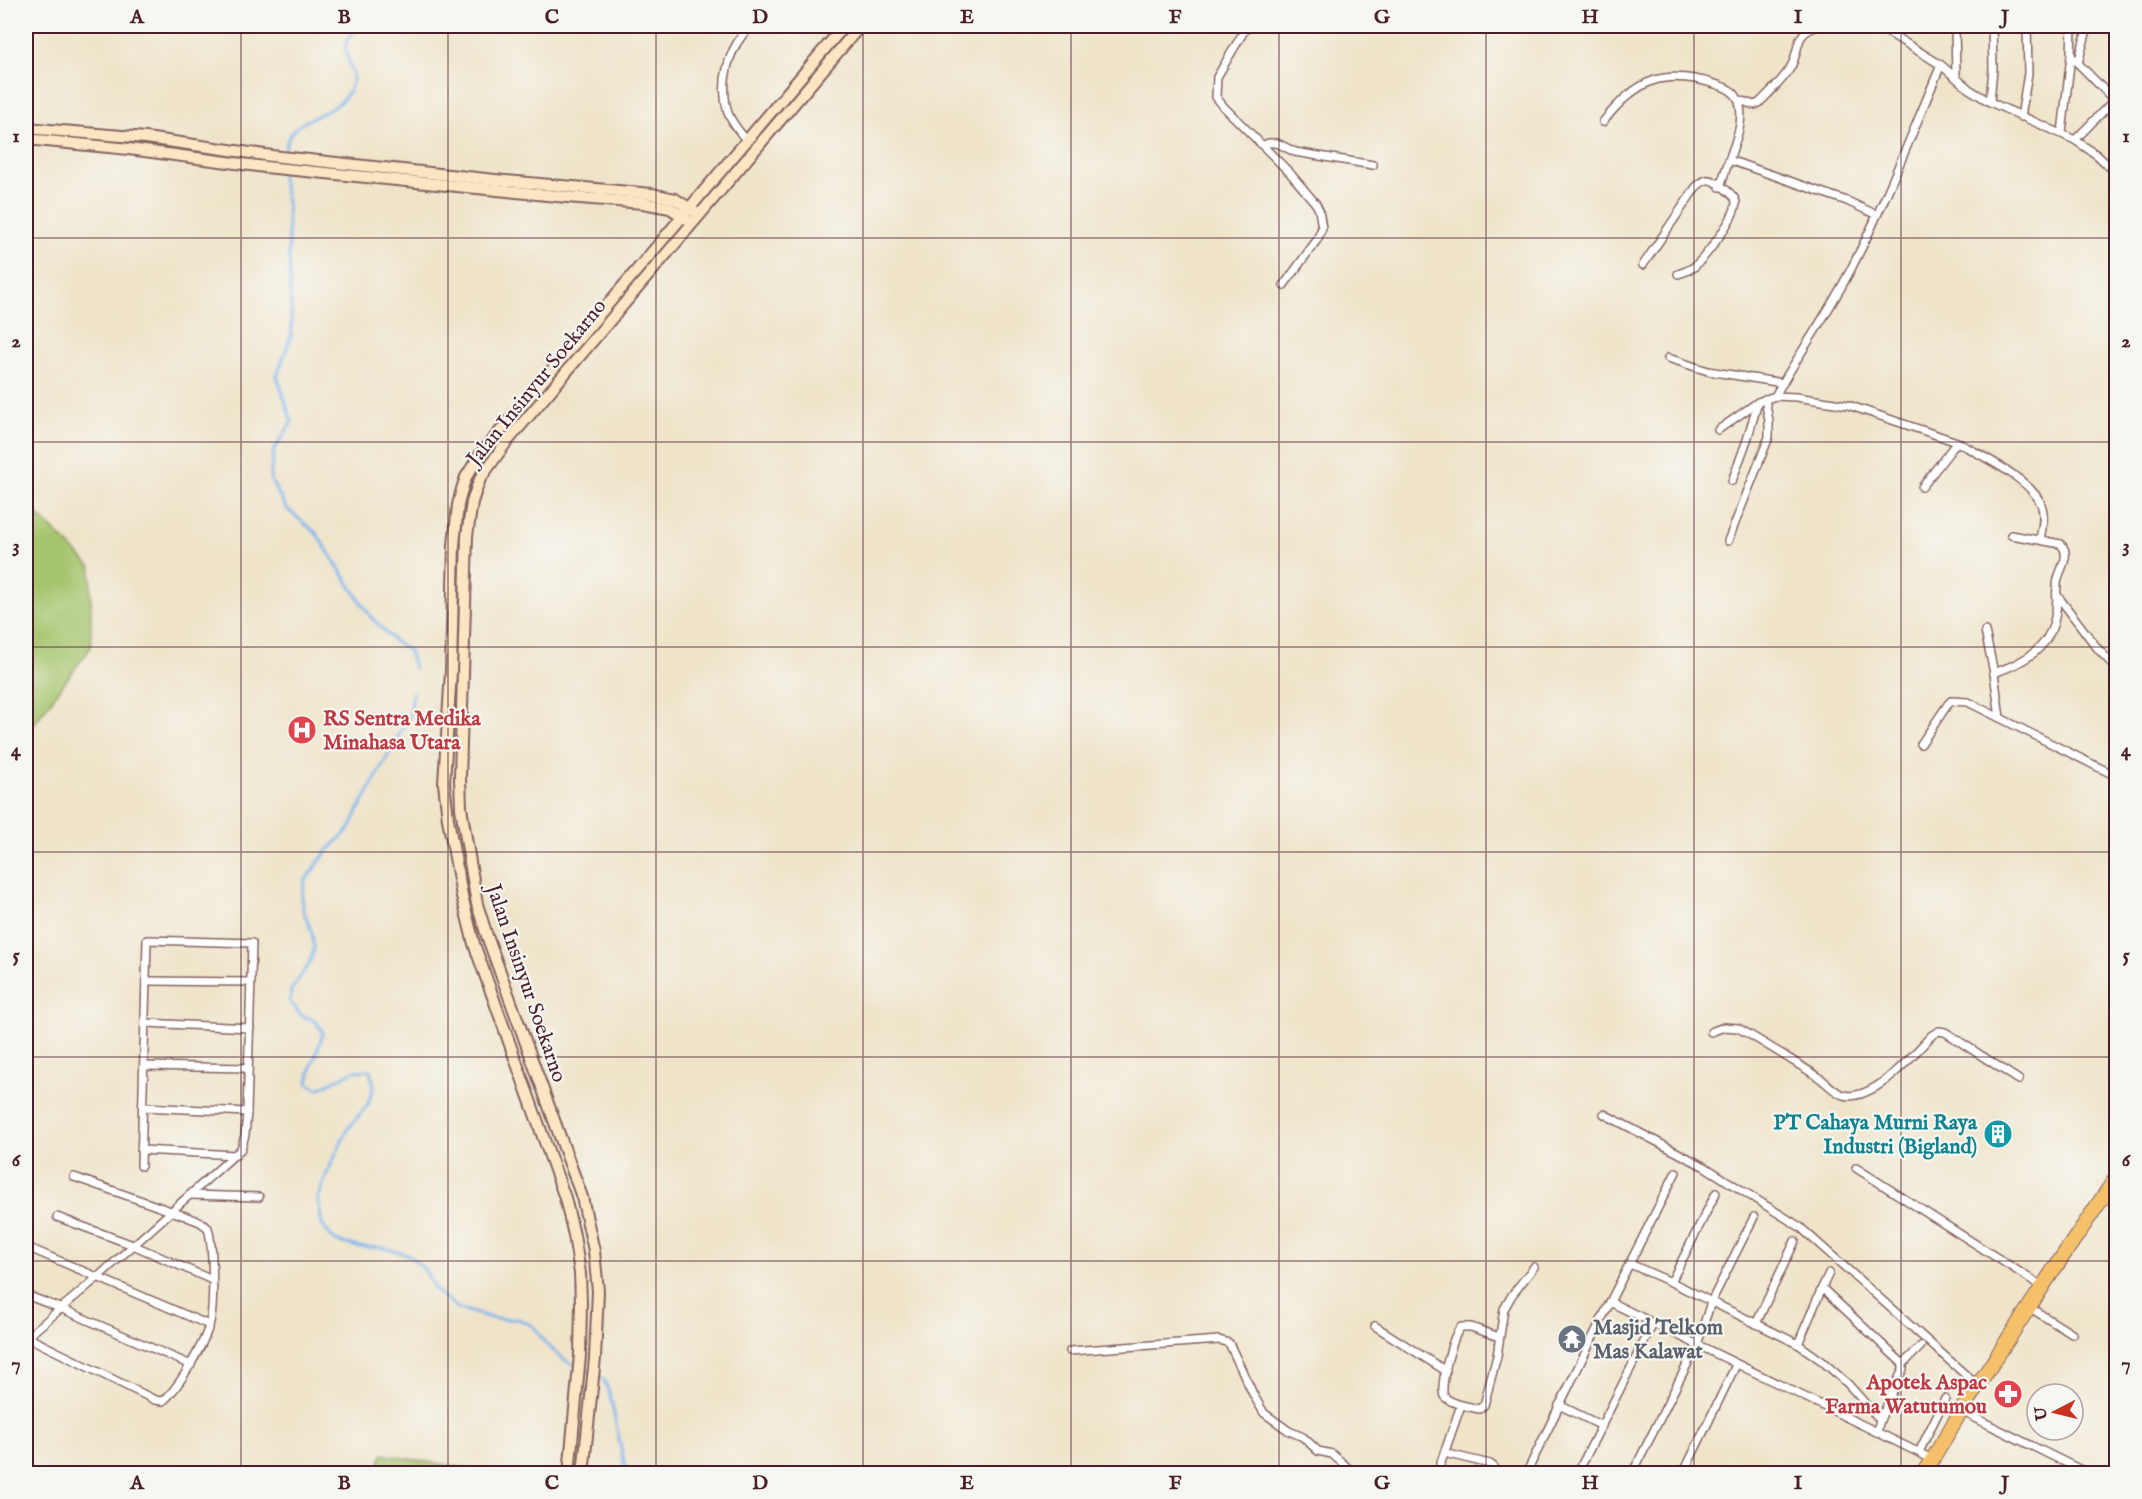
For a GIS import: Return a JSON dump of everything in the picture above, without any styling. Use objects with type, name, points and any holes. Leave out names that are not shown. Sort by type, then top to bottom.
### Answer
[{"type":"highway","points":[[1928,1466],[1961,1411],[2116,1178]]},
{"type":"main road","name":"Jalan Insinyur Soekarno","points":[[583,1473],[595,1358],[598,1291],[594,1251],[582,1197],[477,904],[461,808],[466,536],[472,502],[480,479],[506,444],[691,215],[747,141],[844,26]]},
{"type":"main road","name":"Jalan Insinyur Soekarno","points":[[569,1473],[580,1355],[580,1273],[574,1235],[565,1198],[474,944],[462,896],[446,801],[444,783],[454,545],[458,505],[466,477],[493,440],[860,26]]},
{"type":"main road","points":[[26,128],[146,138],[292,158],[510,182],[652,194],[675,199],[691,215]]},
{"type":"main road","points":[[26,139],[291,170],[643,203],[691,215]]},
{"type":"main road","points":[[447,741],[461,742]]},
{"type":"main road","points":[[577,1385],[592,1386]]},
{"type":"street","points":[[747,141],[729,114],[724,88],[727,66],[735,48],[751,26]]},
{"type":"street","points":[[1247,26],[1217,77],[1215,90],[1218,101],[1316,204],[1321,218],[1322,228],[1317,240],[1284,285]]},
{"type":"street","points":[[1739,100],[1754,105],[1759,103],[1792,65],[1802,34],[1810,28],[1819,26]]},
{"type":"street","points":[[1878,26],[1941,65],[1990,102],[2075,140],[2115,170]]},
{"type":"street","points":[[1955,26],[1956,77]]},
{"type":"street","points":[[1990,102],[1993,68],[1992,26]]},
{"type":"street","points":[[2021,117],[2028,73],[2027,26]]},
{"type":"street","points":[[2062,133],[2072,26]]},
{"type":"street","points":[[2078,63],[2088,26]]},
{"type":"street","points":[[2071,56],[2115,99],[2075,140]]},
{"type":"street","points":[[1775,396],[1837,296],[1877,215],[1941,65]]},
{"type":"street","points":[[1603,122],[1627,95],[1644,84],[1665,77],[1692,78],[1726,87],[1739,100],[1741,118],[1739,132],[1720,187]]},
{"type":"street","points":[[144,151],[146,138]]},
{"type":"street","points":[[1263,146],[1268,143],[1277,143],[1295,152],[1373,165]]},
{"type":"street","points":[[291,170],[292,158]]},
{"type":"street","points":[[1729,160],[1847,201],[1877,215]]},
{"type":"street","points":[[1643,265],[1696,187],[1709,180],[1730,192],[1736,200],[1730,219],[1695,266],[1678,274]]},
{"type":"street","points":[[1668,358],[1708,371],[1783,382]]},
{"type":"street","points":[[1718,430],[1762,400],[1775,396],[1796,396],[1848,405],[1957,442],[2023,482],[2035,492],[2043,513],[2040,539]]},
{"type":"street","points":[[1732,481],[1762,400]]},
{"type":"street","points":[[1728,541],[1769,437],[1770,422],[1762,400]]},
{"type":"street","points":[[1922,487],[1957,442]]},
{"type":"street","points":[[1994,673],[2022,662],[2043,644],[2053,626],[2058,580],[2066,558],[2061,544],[2011,535]]},
{"type":"street","points":[[2057,595],[2098,649],[2116,668]]},
{"type":"street","points":[[1985,631],[2000,718]]},
{"type":"street","points":[[1921,744],[1951,701],[1968,702],[2116,776]]},
{"type":"street","points":[[74,1177],[170,1212],[200,1222],[208,1228],[212,1280],[209,1325],[191,1365],[165,1400],[159,1401],[26,1338],[98,1278],[170,1212],[236,1155],[243,1145],[247,1112],[252,943],[150,940],[146,942],[141,1166]]},
{"type":"street","points":[[146,981],[251,982]]},
{"type":"street","points":[[144,1023],[249,1028]]},
{"type":"street","points":[[1711,1032],[1724,1028],[1738,1028],[1846,1095],[1867,1091],[1887,1081],[1932,1035],[1939,1031],[1945,1032],[2019,1080]]},
{"type":"street","points":[[144,1066],[248,1068]]},
{"type":"street","points":[[143,1107],[247,1112]]},
{"type":"street","points":[[1604,1114],[1728,1180],[1800,1227],[1978,1386]]},
{"type":"street","points":[[141,1150],[236,1155]]},
{"type":"street","points":[[1856,1168],[2043,1287]]},
{"type":"street","points":[[1526,1473],[1676,1172]]},
{"type":"street","points":[[1671,1282],[1716,1193]]},
{"type":"street","points":[[190,1195],[259,1197]]},
{"type":"street","points":[[1632,1473],[1697,1345],[1712,1302],[1754,1216]]},
{"type":"street","points":[[57,1217],[133,1245],[212,1280]]},
{"type":"street","points":[[1756,1324],[1795,1241]]},
{"type":"street","points":[[27,1247],[209,1325]]},
{"type":"street","points":[[1630,1264],[1798,1344],[1848,1384],[1880,1420]]},
{"type":"street","points":[[1499,1336],[1471,1327],[1457,1330],[1446,1371],[1444,1397],[1461,1405],[1479,1409],[1484,1405],[1495,1364],[1505,1305],[1534,1267]]},
{"type":"street","points":[[1798,1344],[1829,1273]]},
{"type":"street","points":[[1822,1288],[1903,1364]]},
{"type":"street","points":[[26,1295],[191,1365]]},
{"type":"street","points":[[1610,1302],[1919,1452],[1928,1466],[1942,1473]]},
{"type":"street","points":[[2029,1307],[2072,1334]]},
{"type":"street","points":[[1577,1473],[1653,1324]]},
{"type":"street","points":[[1375,1326],[1446,1371]]},
{"type":"street","points":[[1070,1351],[1225,1341],[1232,1347],[1239,1366],[1264,1413],[1289,1431],[1303,1437],[1318,1452],[1332,1454],[1355,1473]]},
{"type":"street","points":[[1877,1431],[1903,1369],[1903,1364],[1920,1346]]},
{"type":"street","points":[[1683,1473],[1736,1365]]},
{"type":"street","points":[[1919,1452],[1945,1399]]},
{"type":"street","points":[[1437,1473],[1461,1405]]},
{"type":"street","points":[[1559,1405],[1602,1426]]},
{"type":"street","points":[[1961,1411],[2089,1473]]},
{"type":"street","points":[[1444,1453],[1490,1464],[1494,1467],[1494,1473]]},
{"type":"street","points":[[2113,1473],[2116,1468]]},
{"type":"green space","points":[[26,503],[91,567],[91,647],[26,732]]},
{"type":"green space","points":[[382,1454],[494,1473],[378,1473]]},
{"type":"waterway","points":[[285,152],[287,140],[293,131],[336,105],[348,93],[353,76],[346,54],[346,42],[353,32],[365,26]]},
{"type":"waterway","points":[[281,173],[287,203],[292,333],[277,376],[292,422],[274,450],[270,479],[286,508],[316,533],[370,616],[394,641],[409,651],[414,668]]},
{"type":"waterway","points":[[413,692],[410,714],[350,829],[327,851],[305,881],[302,894],[303,909],[312,933],[314,950],[309,964],[291,990],[290,1002],[301,1015],[315,1021],[323,1032],[308,1083],[318,1089],[354,1071],[370,1070],[374,1086],[368,1104],[347,1130],[327,1173],[318,1199],[322,1225],[335,1241],[359,1247],[384,1248],[409,1255],[425,1270],[435,1290],[457,1308],[495,1319],[518,1319],[533,1326],[545,1343],[564,1360],[591,1372]]},
{"type":"waterway","points":[[596,1375],[604,1380],[610,1395],[624,1463],[632,1474]]},
{"type":"place","name":"RS Sentra Medika Minahasa Utara","points":[[302,730]]},
{"type":"place","name":"PT Cahaya Murni Raya Industri (Bigland)","points":[[1998,1134]]},
{"type":"place","name":"Masjid Telkom Mas Kalawat","points":[[1572,1339]]},
{"type":"place","name":"Apotek Aspac Farma Watutumou","points":[[2008,1394]]}]
